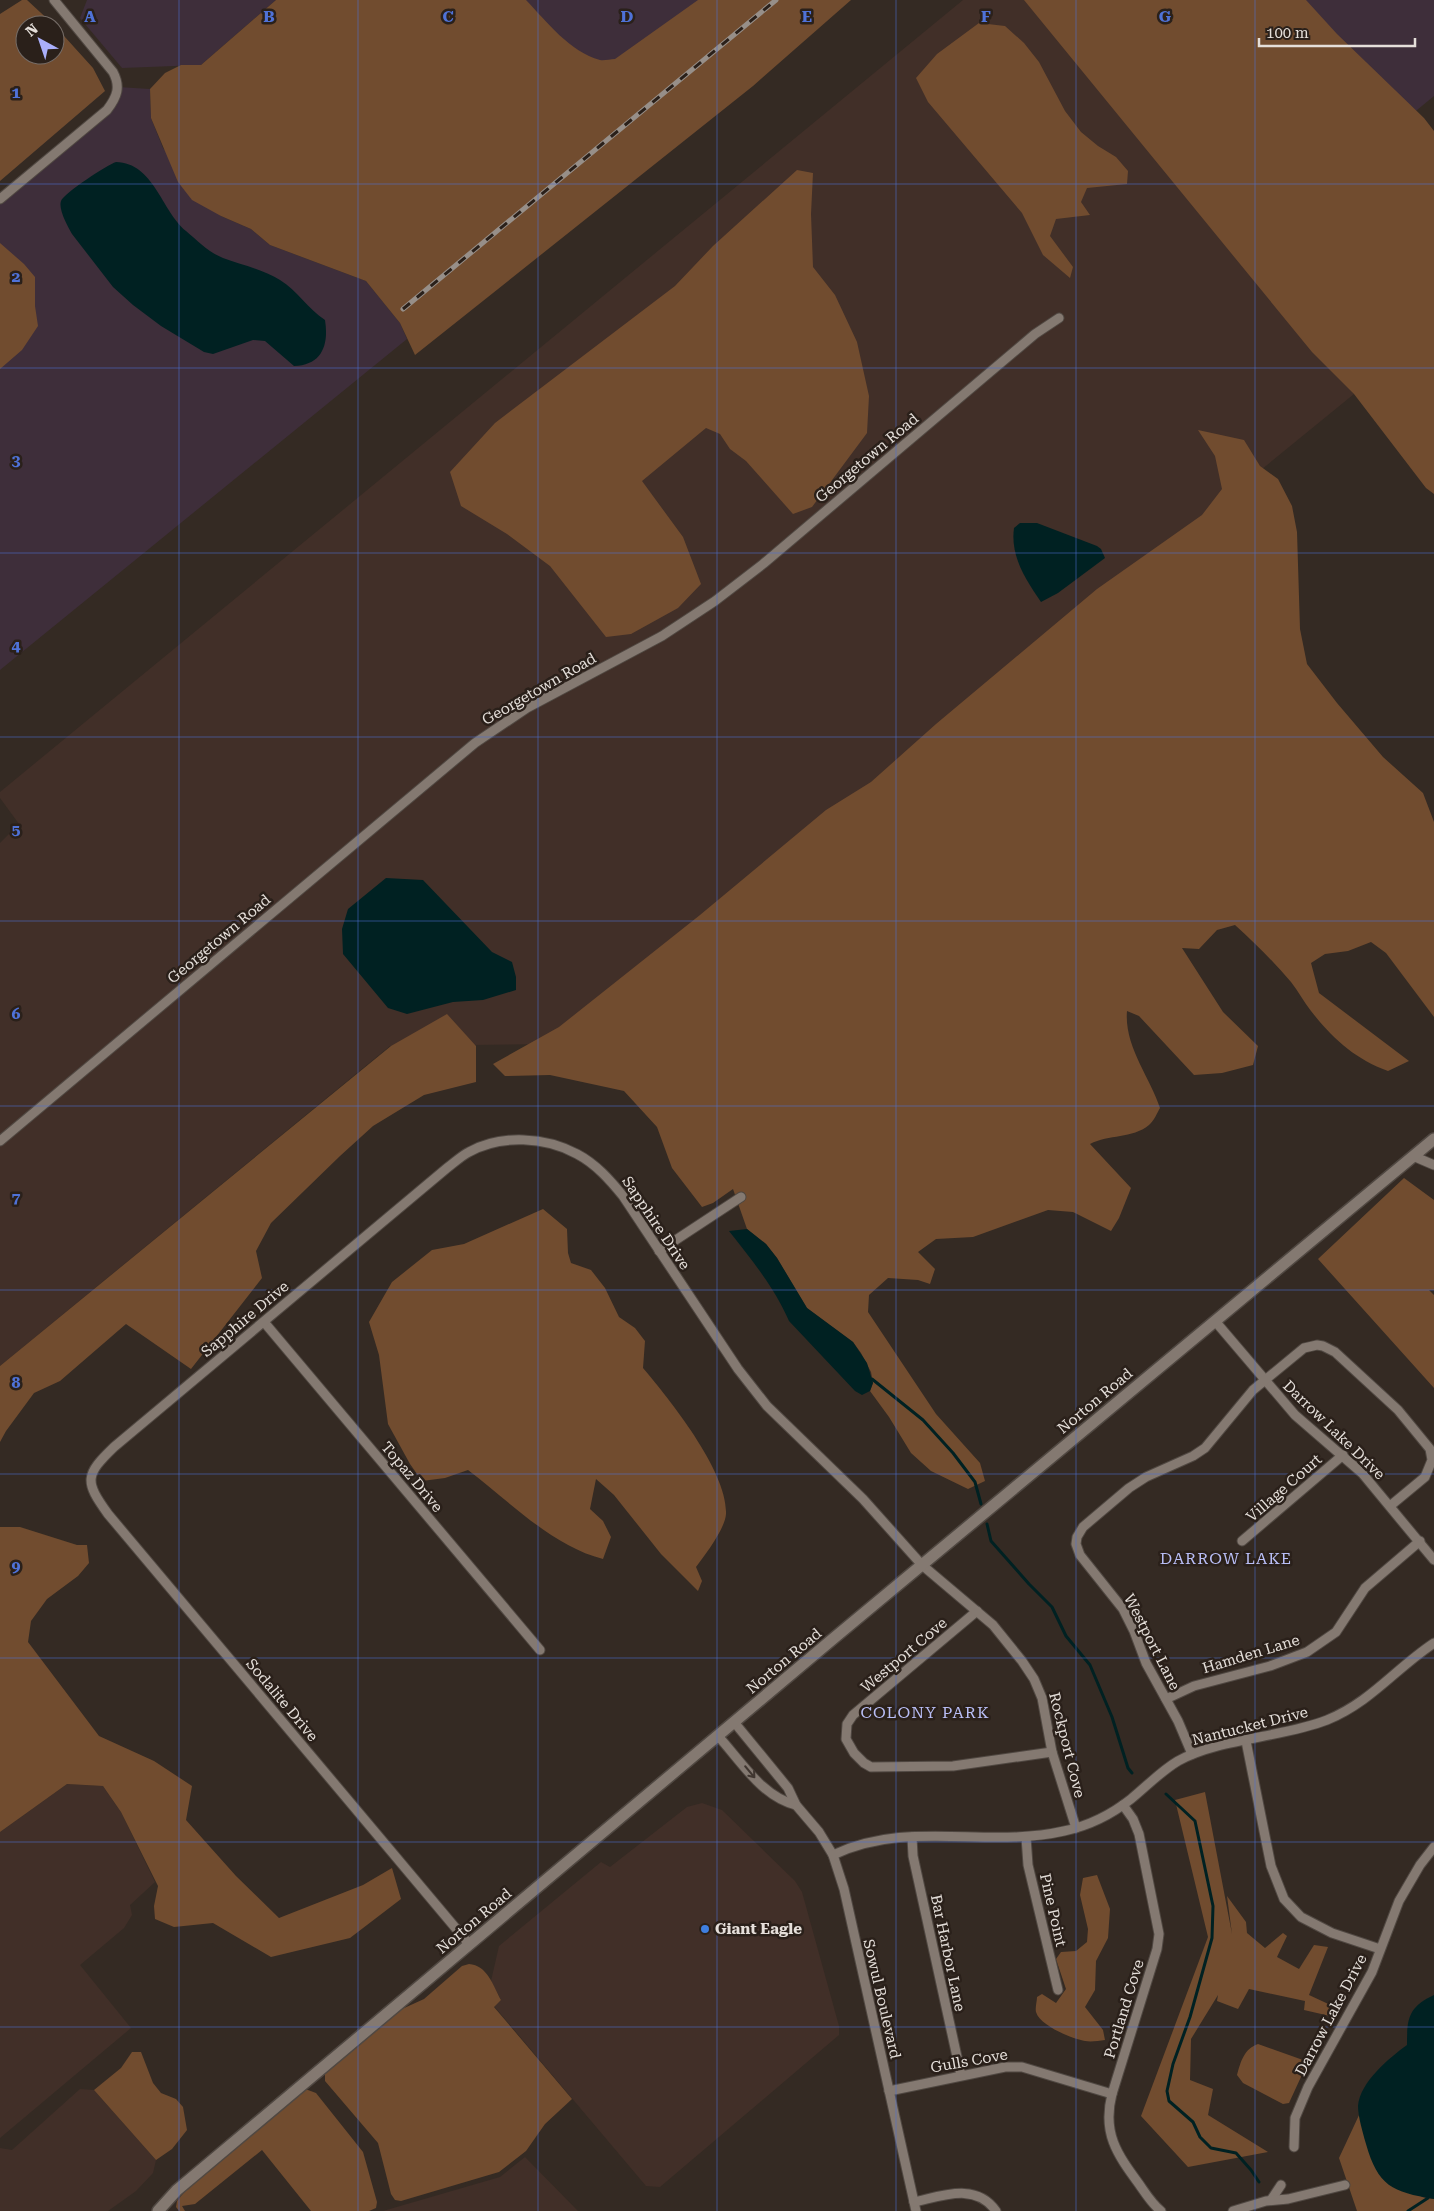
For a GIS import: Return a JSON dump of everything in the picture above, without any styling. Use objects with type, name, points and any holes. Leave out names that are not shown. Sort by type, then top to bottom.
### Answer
[{"type":"street","points":[[0,199],[107,110],[117,94],[117,79],[114,72],[54,0]]},
{"type":"street","name":"Georgetown Road","points":[[0,1141],[475,743],[528,708],[662,636],[715,601],[763,564],[1035,334],[1059,318]]},
{"type":"street","name":"Norton Road","points":[[158,2211],[177,2190],[922,1564],[1434,1139]]},
{"type":"street","name":"Sapphire Drive","points":[[94,1467],[114,1447],[469,1151],[495,1142],[527,1140],[546,1143],[577,1154],[591,1163],[623,1196],[738,1370],[767,1406],[862,1499],[922,1564]]},
{"type":"street","points":[[1413,1156],[1434,1165]]},
{"type":"street","points":[[659,1251],[741,1197]]},
{"type":"street","name":"Darrow Lake Drive","points":[[1215,1321],[1300,1420],[1362,1473],[1434,1560]]},
{"type":"street","name":"Topaz Drive","points":[[264,1322],[540,1650]]},
{"type":"street","points":[[1265,1380],[1304,1348],[1317,1345],[1335,1352],[1398,1410],[1430,1449],[1432,1460],[1425,1477],[1390,1506]]},
{"type":"street","name":"Westport Lane","points":[[1192,1754],[1166,1699],[1146,1663],[1134,1631],[1122,1609],[1078,1549],[1077,1537],[1088,1522],[1129,1488],[1146,1477],[1185,1460],[1204,1448],[1218,1434],[1239,1405],[1265,1380]]},
{"type":"street","name":"Village Court","points":[[1242,1541],[1343,1455]]},
{"type":"street","name":"Sodalite Drive","points":[[94,1467],[90,1482],[92,1491],[108,1514],[470,1944]]},
{"type":"street","name":"Hamden Lane","points":[[1166,1699],[1194,1686],[1270,1666],[1307,1652],[1336,1632],[1365,1588],[1420,1541]]},
{"type":"street","name":"Rockport Cove","points":[[922,1564],[992,1625],[1022,1661],[1034,1679],[1042,1698],[1052,1752],[1076,1828]]},
{"type":"street","name":"Westport Cove","points":[[977,1611],[853,1715],[845,1729],[847,1744],[864,1764],[876,1767],[953,1766],[1052,1752]]},
{"type":"street","name":"Nantucket Drive","points":[[833,1855],[875,1840],[912,1837],[1026,1837],[1076,1828],[1101,1818],[1123,1805],[1164,1771],[1192,1754],[1306,1727],[1345,1711],[1383,1686],[1434,1643]]},
{"type":"street","name":"Sowul Boulevard","points":[[734,1722],[788,1788],[796,1805],[819,1832],[833,1855],[844,1889],[915,2207]]},
{"type":"street","name":"Sowul Boulevard","points":[[718,1736],[772,1795],[784,1802],[796,1805]]},
{"type":"street","points":[[1246,1741],[1271,1866],[1284,1899],[1301,1917],[1332,1933],[1380,1949]]},
{"type":"street","name":"Portland Cove","points":[[1123,1805],[1133,1819],[1139,1834],[1159,1934],[1157,1949],[1112,2094],[1108,2119],[1111,2138],[1117,2153],[1152,2203],[1162,2211]]},
{"type":"street","name":"Bar Harbor Lane","points":[[912,1837],[913,1856],[961,2075]]},
{"type":"street","name":"Pine Point","points":[[1026,1837],[1028,1865],[1058,1990]]},
{"type":"street","name":"Darrow Lake Drive","points":[[1294,2147],[1296,2118],[1308,2087],[1372,1972],[1399,1901],[1420,1865],[1434,1847]]},
{"type":"street","name":"Gulls Cove","points":[[889,2091],[996,2068],[1022,2068],[1112,2094]]},
{"type":"street","points":[[1271,2200],[1281,2185]]},
{"type":"street","points":[[1233,2211],[1271,2200],[1288,2199],[1345,2185]]},
{"type":"street","points":[[915,2207],[967,2192],[987,2200],[996,2211]]},
{"type":"shaded area","points":[[22,0],[27,0],[43,15],[15,15],[15,65],[65,65],[65,37],[93,68],[105,91],[0,181],[0,14]]},
{"type":"shaded area","points":[[87,0],[276,0],[201,65],[122,68],[80,18]]},
{"type":"shaded area","points":[[276,0],[526,0],[569,43],[589,56],[603,60],[615,59],[698,0],[851,0],[753,86],[415,355],[400,323],[366,281],[270,245],[251,229],[221,216],[192,200],[178,182],[151,118],[150,89],[165,73],[181,65],[201,65]]},
{"type":"shaded area","points":[[525,0],[705,0],[596,85]]},
{"type":"shaded area","points":[[963,0],[1025,0],[1354,394],[557,1044],[390,1046],[0,1366],[0,843],[19,824],[0,798],[0,792]]},
{"type":"shaded area","points":[[1024,0],[1306,0],[1337,34],[1424,118],[1434,131],[1434,494],[1426,488],[1354,394],[1312,352]]},
{"type":"shaded area","points":[[1296,0],[1434,0],[1434,96],[1400,124]]},
{"type":"shaded area","points":[[979,23],[1005,26],[1024,43],[1039,62],[1065,111],[1081,132],[1098,146],[1116,157],[1128,171],[1127,184],[1087,188],[1081,202],[1090,215],[1056,219],[1050,236],[1073,267],[1070,278],[1043,255],[1022,213],[928,102],[916,78],[937,54]]},
{"type":"shaded area","points":[[118,87],[150,89],[151,118],[163,148],[221,216],[251,229],[270,245],[366,281],[400,323],[407,339],[0,670],[0,199],[107,110]]},
{"type":"shaded area","points":[[797,170],[813,173],[811,214],[813,267],[835,295],[857,342],[869,396],[867,433],[812,507],[793,514],[746,461],[730,449],[720,434],[706,428],[642,481],[683,537],[701,584],[678,608],[631,634],[606,637],[550,566],[507,534],[461,506],[450,472],[495,423],[675,286],[713,246]]},
{"type":"shaded area","points":[[0,243],[24,264],[35,277],[35,306],[38,326],[22,350],[0,369]]},
{"type":"shaded area","points":[[1198,430],[1244,440],[1260,466],[1278,479],[1292,506],[1297,532],[1300,629],[1307,664],[1383,757],[1423,793],[1434,822],[1434,1017],[1386,953],[1371,942],[1348,951],[1325,954],[1311,963],[1319,993],[1409,1061],[1388,1071],[1355,1054],[1336,1039],[1311,1011],[1294,985],[1235,925],[1217,930],[1199,949],[1182,948],[1223,1012],[1258,1046],[1253,1065],[1222,1073],[1194,1075],[1139,1016],[1127,1011],[1129,1037],[1133,1049],[1160,1108],[1149,1125],[1142,1129],[1128,1135],[1090,1144],[1131,1188],[1119,1218],[1111,1231],[1073,1212],[1048,1210],[973,1237],[936,1239],[918,1252],[935,1269],[930,1284],[918,1280],[888,1278],[869,1295],[868,1312],[936,1414],[980,1463],[985,1481],[968,1489],[931,1471],[911,1453],[889,1417],[870,1391],[873,1383],[871,1372],[861,1353],[853,1342],[807,1308],[777,1258],[766,1244],[747,1229],[733,1189],[713,1203],[702,1207],[672,1168],[657,1127],[624,1091],[550,1075],[505,1076],[493,1064],[559,1027],[700,915],[826,810],[871,782],[936,724],[1097,589],[1202,515],[1222,489],[1215,456]]},
{"type":"shaded area","points":[[447,1014],[476,1046],[476,1082],[424,1095],[373,1126],[271,1223],[256,1251],[262,1278],[191,1369],[126,1324],[60,1381],[34,1393],[0,1442],[0,1366],[391,1046]]},
{"type":"shaded area","points":[[1404,1178],[1434,1200],[1434,1290],[1429,1290],[1434,1295],[1434,1388],[1318,1259]]},
{"type":"shaded area","points":[[543,1209],[567,1229],[568,1253],[571,1263],[591,1270],[605,1288],[619,1317],[635,1328],[645,1341],[643,1368],[682,1417],[708,1458],[718,1478],[724,1497],[725,1520],[709,1549],[696,1567],[702,1581],[698,1591],[661,1554],[614,1495],[596,1479],[590,1509],[603,1521],[611,1537],[603,1559],[584,1553],[549,1533],[468,1470],[445,1478],[422,1481],[410,1464],[388,1424],[379,1355],[369,1322],[392,1282],[432,1250],[464,1244]]},
{"type":"shaded area","points":[[0,1527],[20,1527],[77,1545],[87,1545],[89,1563],[78,1576],[47,1599],[31,1621],[28,1642],[99,1736],[154,1761],[192,1786],[186,1820],[236,1876],[279,1918],[363,1885],[392,1868],[401,1899],[350,1938],[271,1957],[213,1923],[174,1927],[155,1919],[154,1906],[158,1886],[121,1812],[103,1786],[67,1784],[0,1832]]},
{"type":"shaded area","points":[[67,1784],[103,1786],[121,1812],[155,1882],[130,1905],[132,1915],[124,1928],[80,1965],[131,2028],[0,2138],[0,1832]]},
{"type":"shaded area","points":[[1205,1792],[1232,1934],[1227,1896],[1246,1922],[1247,1933],[1265,1948],[1283,1933],[1287,1936],[1277,1957],[1299,1969],[1314,1945],[1328,1947],[1309,1995],[1337,2008],[1330,2016],[1304,2010],[1305,2001],[1249,1989],[1238,2009],[1217,2001],[1218,1995],[1191,2039],[1190,2080],[1213,2089],[1208,2115],[1268,2152],[1188,2167],[1141,2116],[1208,1937],[1175,1800]]},
{"type":"shaded area","points":[[702,1803],[722,1810],[795,1881],[802,1892],[839,2026],[839,2035],[660,2187],[646,2186],[494,2006],[501,2000],[491,1981],[499,1946],[601,1862],[610,1867],[687,1807]]},
{"type":"shaded area","points":[[1097,1875],[1110,1909],[1108,1938],[1096,1961],[1095,1990],[1085,2007],[1103,2030],[1105,2040],[1087,2041],[1073,2038],[1050,2027],[1039,2017],[1036,2009],[1037,1997],[1042,1994],[1056,2003],[1066,1989],[1056,1959],[1061,1952],[1076,1951],[1087,1942],[1088,1929],[1080,1895],[1083,1878]]},
{"type":"shaded area","points":[[469,1964],[480,1968],[489,1977],[501,2000],[494,2007],[572,2099],[545,2124],[526,2151],[499,2172],[401,2201],[395,2200],[391,2194],[378,2143],[325,2081],[325,2073],[331,2065],[402,2009],[424,1999],[462,1966]]},
{"type":"shaded area","points":[[1258,2044],[1303,2060],[1306,2066],[1289,2103],[1283,2104],[1243,2083],[1237,2075],[1246,2052]]},
{"type":"shaded area","points":[[132,2052],[141,2052],[153,2083],[161,2093],[176,2099],[183,2107],[187,2130],[172,2149],[156,2160],[94,2090],[121,2068]]},
{"type":"shaded area","points":[[80,2089],[94,2090],[156,2160],[153,2173],[136,2191],[108,2211],[0,2211],[0,2148],[12,2150]]},
{"type":"shaded area","points":[[303,2090],[316,2093],[363,2152],[377,2202],[376,2208],[369,2211],[311,2211],[262,2150],[195,2204],[182,2206],[185,2211],[179,2211],[176,2207],[177,2201],[195,2179]]},
{"type":"shaded area","points":[[1360,2113],[1365,2139],[1422,2197],[1434,2199],[1434,2211],[1357,2211],[1339,2158]]},
{"type":"shaded area","points":[[525,2157],[578,2211],[383,2211],[500,2177]]},
{"type":"water","points":[[116,162],[129,164],[139,170],[156,189],[177,222],[208,249],[218,256],[259,270],[280,280],[325,320],[326,338],[322,352],[317,358],[304,365],[294,366],[265,341],[253,340],[213,354],[204,352],[161,326],[113,287],[72,234],[60,204],[64,197],[77,186]]},
{"type":"water","points":[[1020,523],[1037,523],[1097,546],[1101,549],[1105,558],[1058,593],[1041,602],[1020,567],[1014,548],[1014,528]]},
{"type":"water","points":[[386,878],[423,880],[492,952],[512,962],[516,977],[516,990],[483,1000],[453,1002],[407,1014],[388,1008],[343,954],[342,929],[348,909]]},
{"type":"water","points":[[747,1229],[766,1244],[777,1258],[807,1308],[853,1342],[867,1363],[873,1383],[870,1391],[862,1395],[855,1391],[789,1321],[770,1285],[729,1231]]},
{"type":"water","points":[[1434,1995],[1434,2199],[1397,2190],[1382,2178],[1376,2169],[1366,2144],[1358,2106],[1364,2088],[1376,2071],[1407,2045],[1409,2021],[1414,2009]]},
{"type":"waterway","points":[[872,1379],[923,1420],[953,1453],[975,1482],[981,1504]]},
{"type":"waterway","points":[[987,1524],[991,1541],[1052,1607],[1066,1636],[1090,1665],[1112,1717],[1128,1768],[1132,1773]]},
{"type":"waterway","points":[[1166,1794],[1195,1821],[1213,1906],[1212,1938],[1190,2017],[1173,2064],[1167,2091],[1169,2101],[1193,2122],[1200,2137],[1211,2148],[1236,2153],[1259,2182]]},
{"type":"waterway","points":[[1408,2211],[1428,2198]]},
{"type":"railway","points":[[403,309],[776,0]]},
{"type":"place","name":"Giant Eagle","points":[[705,1929]]},
{"type":"district","name":"DARROW LAKE","points":[[1226,1558]]},
{"type":"district","name":"COLONY PARK","points":[[925,1712]]}]
